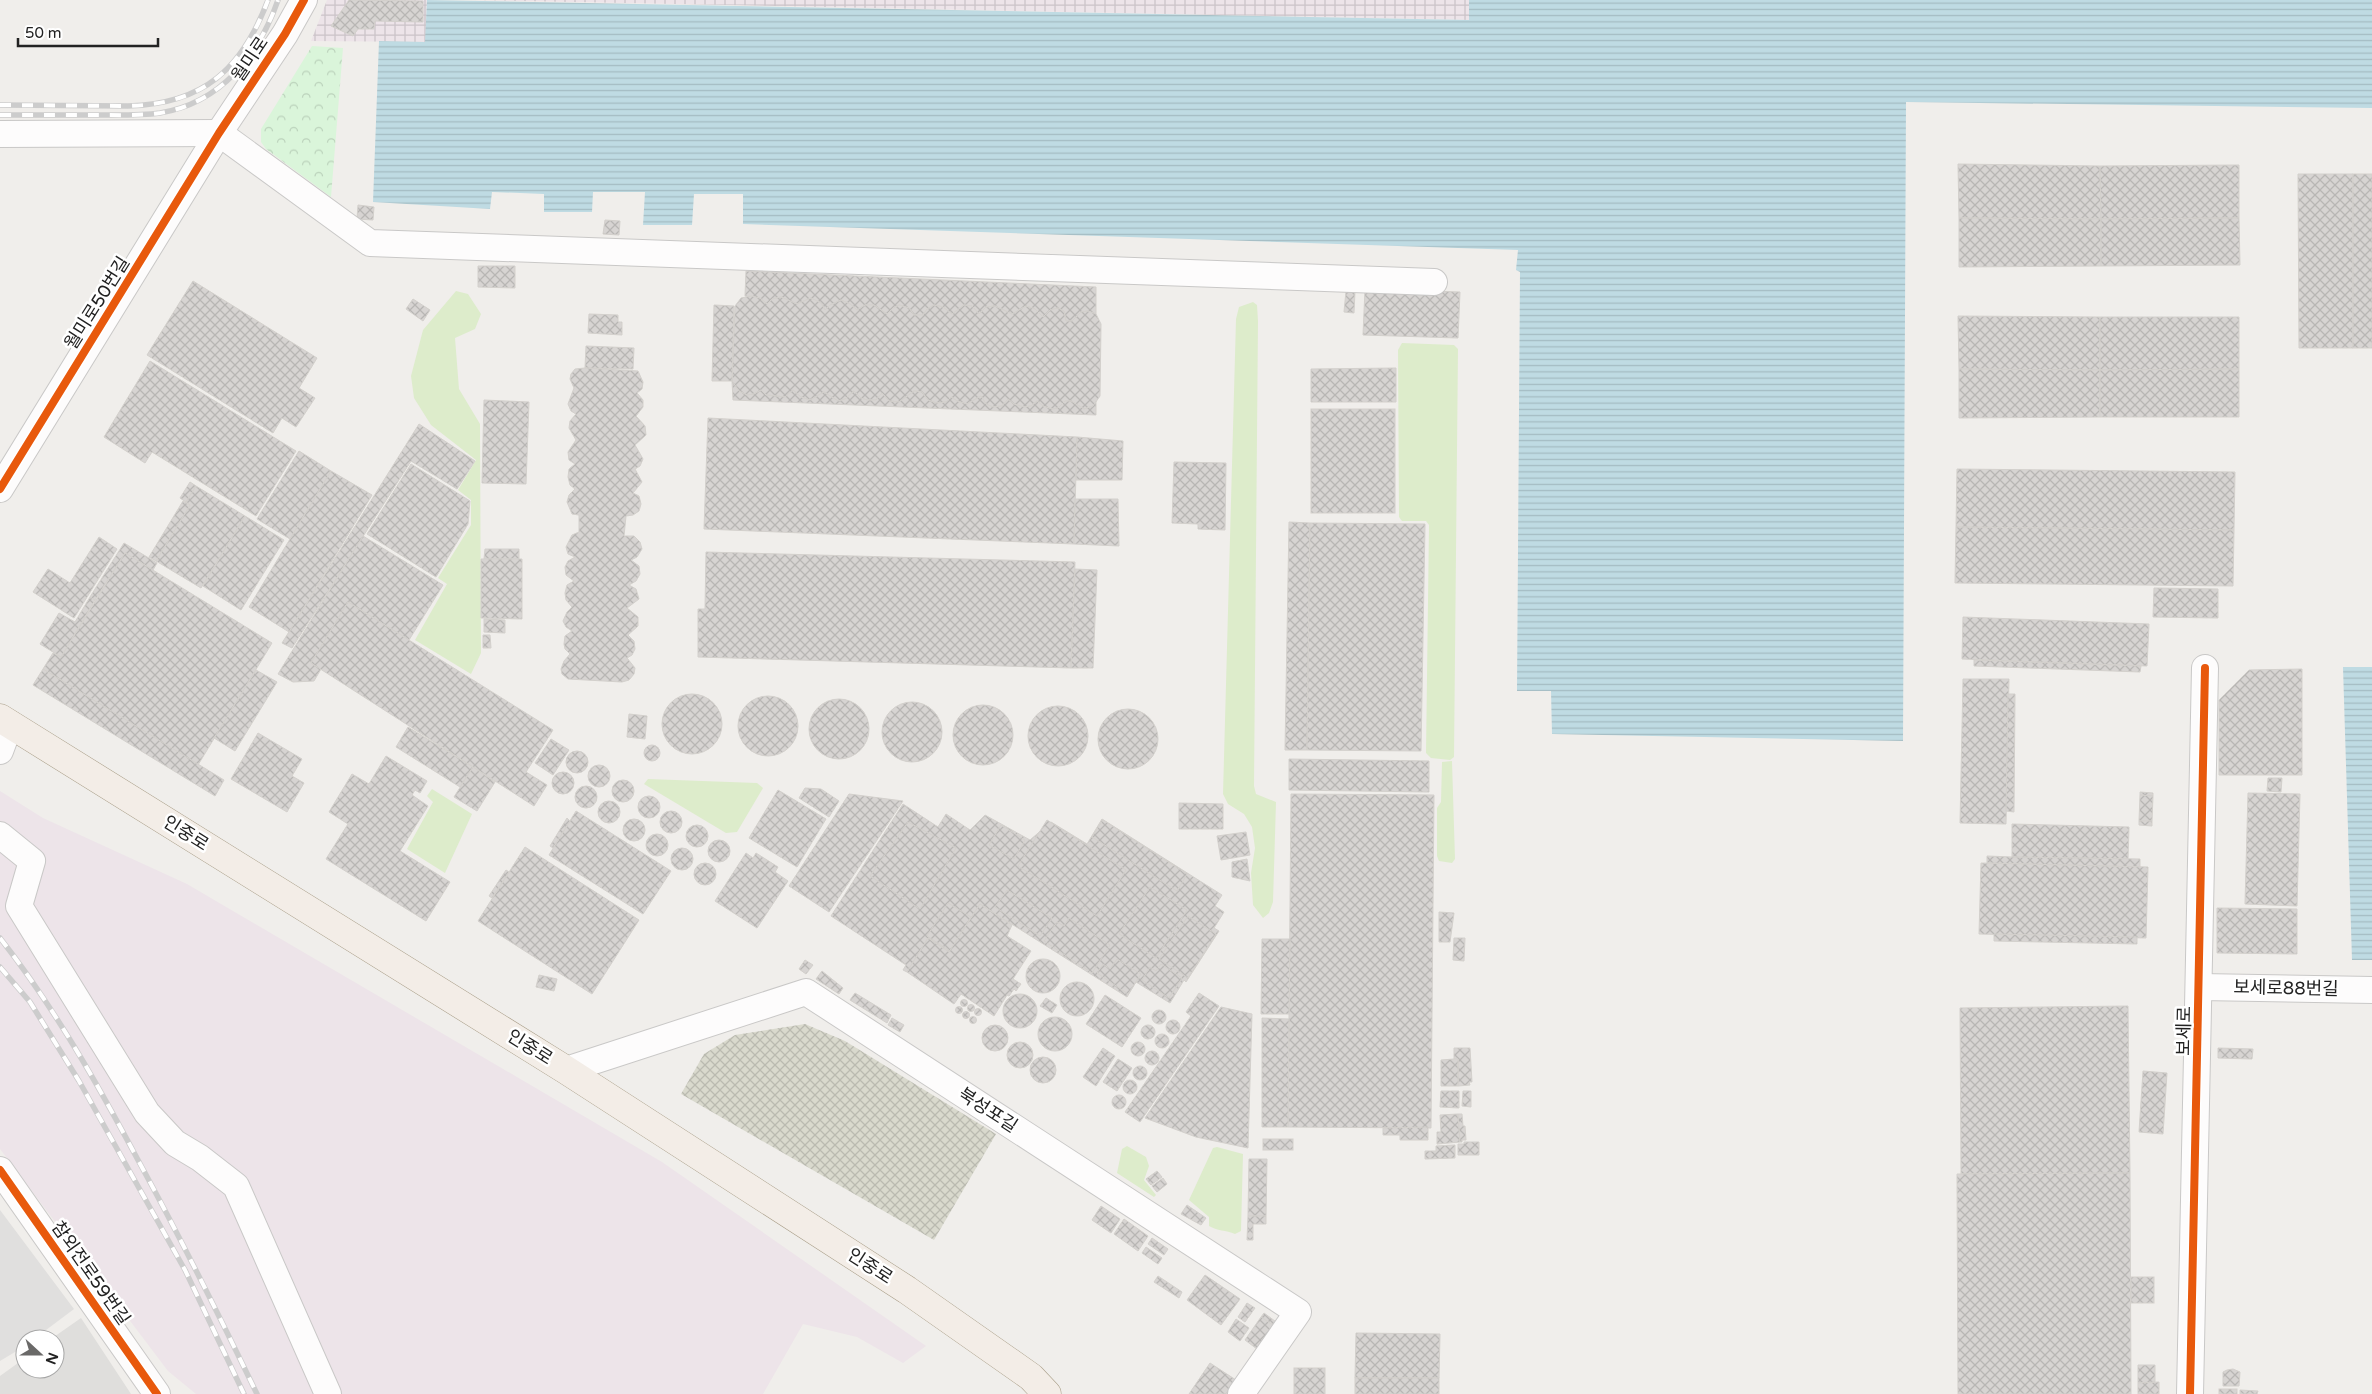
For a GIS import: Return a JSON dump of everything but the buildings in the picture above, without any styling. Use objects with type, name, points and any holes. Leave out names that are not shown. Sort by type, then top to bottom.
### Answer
[{"type":"main road","name":"인중로","points":[[5,721],[566,1070],[907,1290],[1031,1377],[1047,1394]]},
{"type":"street","name":"월미로","points":[[219,133],[285,34],[304,0]]},
{"type":"street","points":[[0,134],[219,133],[370,243],[1434,282]]},
{"type":"street","name":"월미로50번길","points":[[0,489],[219,133]]},
{"type":"street","name":"보세로","points":[[2190,1394],[2200,987],[2205,668]]},
{"type":"street","points":[[0,751],[5,721]]},
{"type":"street","points":[[0,835],[32,861],[19,906],[147,1113],[175,1143],[200,1158],[236,1186],[328,1394]]},
{"type":"street","name":"보세로88번길","points":[[2200,987],[2372,990]]},
{"type":"street","name":"북성포길","points":[[566,1070],[806,992],[1298,1312],[1241,1394]]},
{"type":"street","name":"참외전로59번길","points":[[1,1175],[157,1394]]},
{"type":"shaded area","points":[[327,0],[427,0],[426,42],[311,41]]},
{"type":"shaded area","points":[[472,0],[1469,0],[1469,20]]},
{"type":"shaded area","points":[[0,791],[43,818],[187,884],[662,1162],[926,1346],[903,1363],[857,1337],[803,1324],[763,1394],[196,1394],[168,1371],[0,1149]]},
{"type":"shaded area","points":[[805,1024],[845,1041],[996,1134],[934,1240],[681,1094],[704,1054],[735,1035]]},
{"type":"shaded area","points":[[0,1210],[74,1309],[47,1329],[15,1329],[15,1352],[0,1361]]},
{"type":"shaded area","points":[[81,1318],[131,1394],[0,1394],[0,1376],[15,1365],[15,1379],[65,1379],[65,1329]]},
{"type":"green space","points":[[312,46],[343,48],[331,197],[266,149],[261,142],[261,129]]},
{"type":"green space","points":[[456,291],[468,294],[481,314],[475,329],[455,338],[459,389],[480,424],[481,653],[471,674],[415,640],[447,584],[438,578],[471,525],[471,500],[458,490],[476,460],[431,425],[414,398],[411,376],[423,330]]},
{"type":"green space","points":[[1253,302],[1257,305],[1258,321],[1254,786],[1256,794],[1276,802],[1273,902],[1269,913],[1263,918],[1253,905],[1251,873],[1255,848],[1252,827],[1244,814],[1228,804],[1223,794],[1236,319],[1239,307]]},
{"type":"green space","points":[[1402,343],[1454,345],[1458,349],[1454,757],[1450,760],[1431,758],[1426,753],[1429,525],[1426,521],[1402,521],[1399,517],[1398,350]]},
{"type":"green space","points":[[1452,761],[1455,859],[1452,863],[1439,861],[1437,856],[1437,808],[1441,802],[1442,762]]},
{"type":"green space","points":[[648,779],[757,783],[763,788],[737,832],[726,833],[644,784]]},
{"type":"green space","points":[[432,789],[472,814],[445,873],[407,849],[433,802],[427,796]]},
{"type":"green space","points":[[1127,1146],[1146,1157],[1149,1166],[1144,1180],[1156,1195],[1154,1197],[1117,1173],[1122,1149]]},
{"type":"green space","points":[[1217,1147],[1243,1154],[1241,1231],[1235,1234],[1209,1226],[1209,1217],[1189,1200],[1213,1148]]},
{"type":"water","points":[[427,0],[1469,20],[1469,0],[2372,0],[2372,108],[1906,102],[1903,741],[1552,734],[1551,691],[1517,691],[1520,272],[1516,270],[1518,250],[743,224],[743,194],[694,194],[692,225],[643,225],[645,192],[593,192],[592,212],[544,212],[544,194],[492,192],[490,209],[373,202],[379,41],[425,42]]},
{"type":"water","points":[[2343,667],[2372,667],[2372,960],[2352,960]]},
{"type":"railway","points":[[0,105],[128,106],[155,104],[199,90],[217,78],[246,45],[258,24],[268,0]]},
{"type":"railway","points":[[0,115],[135,115],[160,113],[182,108],[202,99],[235,73],[260,39],[278,0]]},
{"type":"railway","points":[[0,938],[57,1018],[107,1103],[184,1247],[257,1394]]},
{"type":"railway","points":[[0,967],[30,1002],[79,1081],[185,1270],[244,1394]]},
{"type":"cycle path","points":[[0,489],[219,133],[285,34],[304,0]]},
{"type":"cycle path","points":[[2190,1394],[2205,668]]},
{"type":"cycle path","points":[[0,1170],[157,1394]]}]
